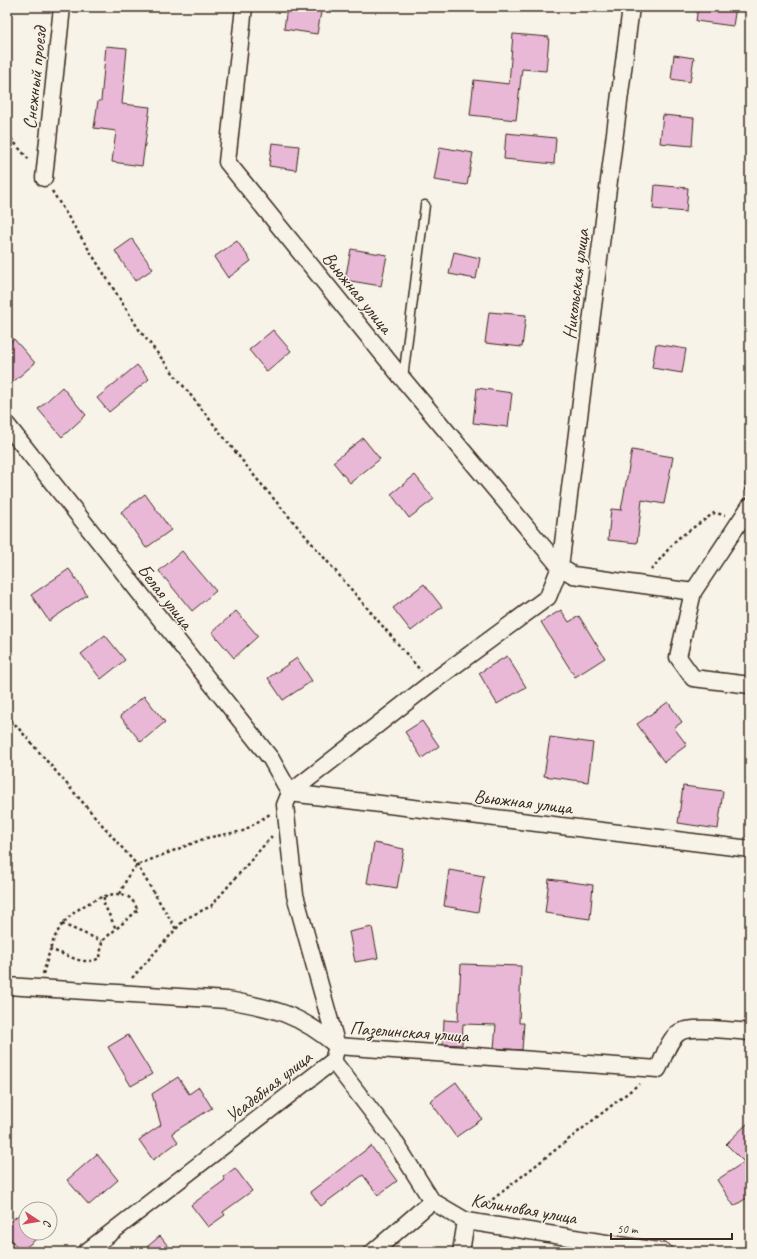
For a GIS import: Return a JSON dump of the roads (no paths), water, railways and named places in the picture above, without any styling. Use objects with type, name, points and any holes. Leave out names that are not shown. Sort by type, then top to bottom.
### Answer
[{"type":"street","name":"Снежный проезд","points":[[44,178],[62,7]]},
{"type":"street","name":"Вьюжная улица","points":[[244,7],[227,162],[402,378],[560,567]]},
{"type":"street","name":"Никольская улица","points":[[288,799],[431,683],[548,597],[560,567],[631,7]]},
{"type":"street","name":"Белая улица","points":[[7,425],[271,759],[288,799]]},
{"type":"street","points":[[747,514],[693,592],[678,657],[693,678],[750,685]]},
{"type":"street","points":[[560,567],[573,575],[693,592]]},
{"type":"street","name":"Вьюжная улица","points":[[288,799],[750,849]]},
{"type":"street","name":"Усадебная улица","points":[[86,1252],[334,1053],[295,895],[286,821],[288,799]]},
{"type":"street","name":"Пазелинская улица","points":[[7,986],[227,1000],[257,1005],[283,1012],[317,1030],[334,1053],[658,1069],[672,1040],[680,1031],[694,1029],[750,1032]]},
{"type":"street","name":"Калиновая улица","points":[[334,1053],[393,1139],[432,1201],[466,1221],[664,1252]]},
{"type":"street","points":[[373,1252],[432,1201]]},
{"type":"street","points":[[461,1252],[466,1221]]},
{"type":"lane","points":[[402,378],[425,205]]}]
